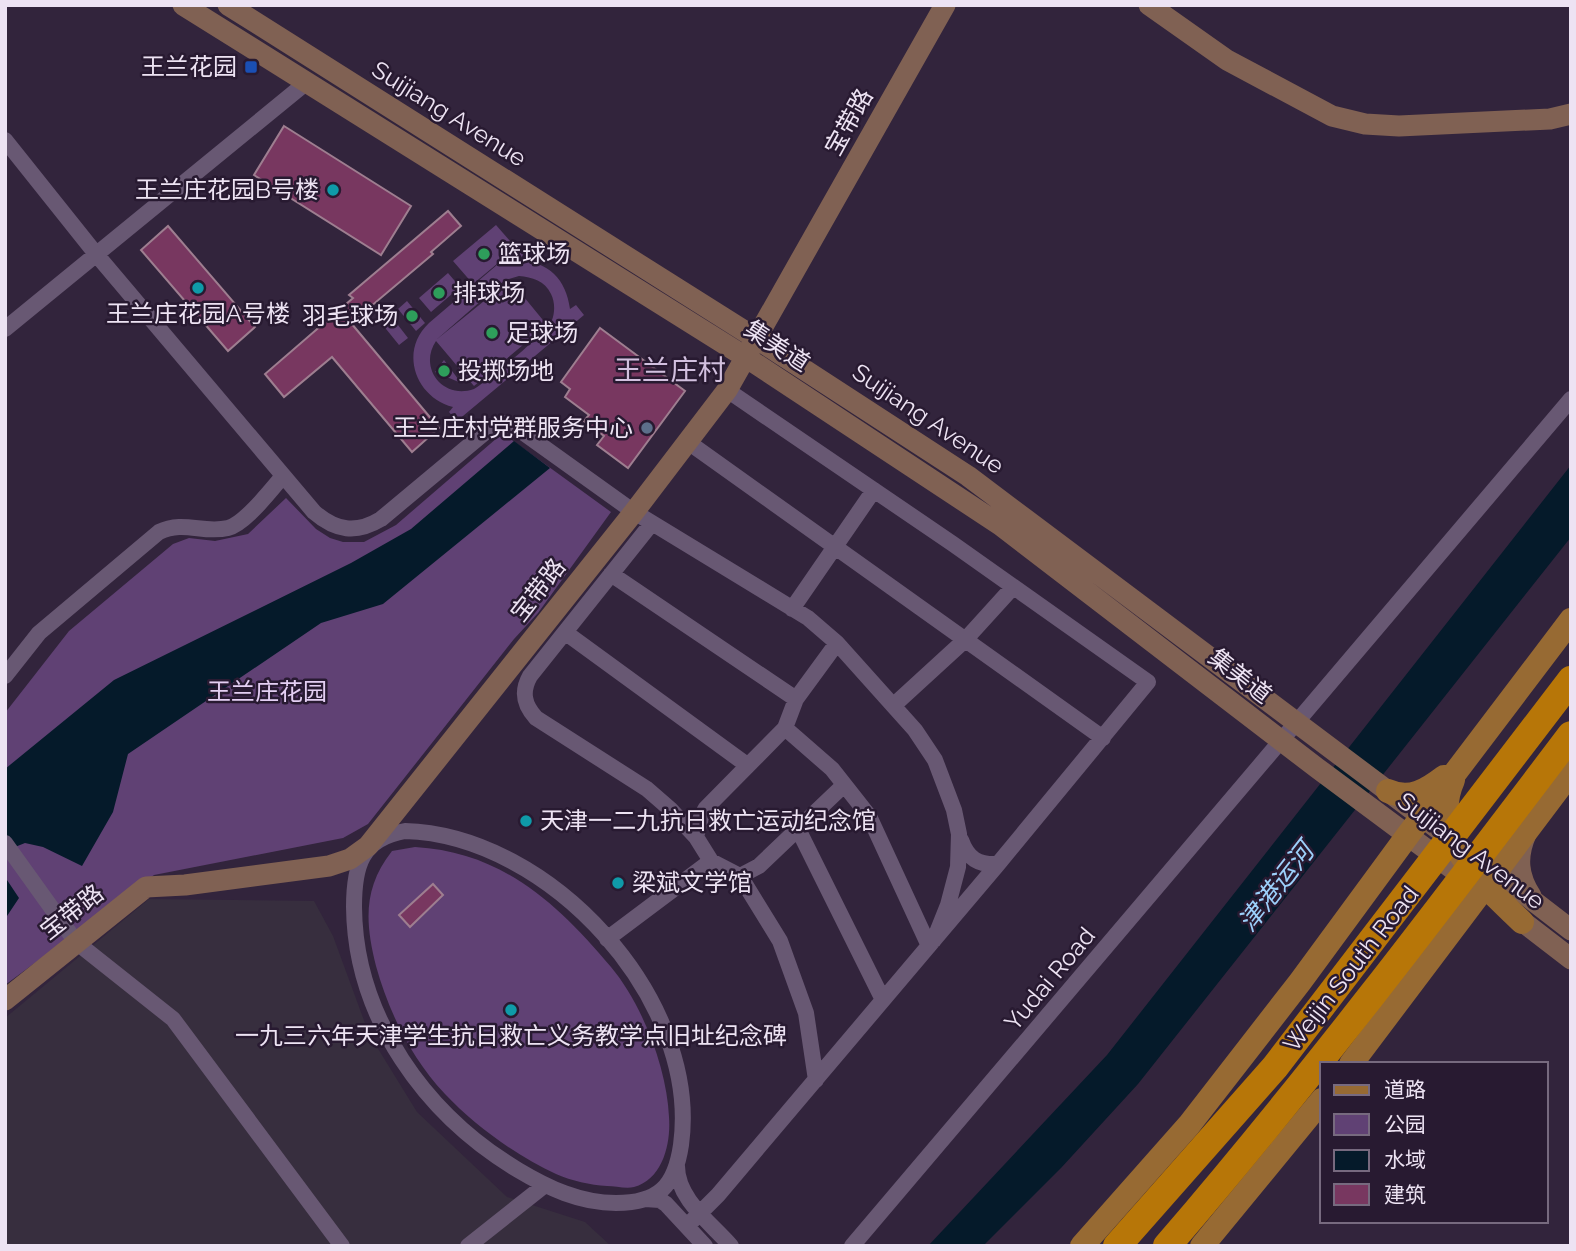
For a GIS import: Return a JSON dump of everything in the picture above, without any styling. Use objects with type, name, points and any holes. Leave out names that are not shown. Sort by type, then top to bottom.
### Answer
[{"type":"highway","name":"Weijin South Road","points":[[1121,1241],[1275,1067],[1571,680]]},
{"type":"highway","name":"Weijin South Road","points":[[1167,1246],[1276,1118],[1422,932],[1571,735]]},
{"type":"main road","name":"集美道","points":[[183,5],[747,358],[1000,525],[1317,768],[1380,801]]},
{"type":"main road","name":"Suijiang Avenue","points":[[228,5],[968,475],[1331,748],[1380,801],[1488,883]]},
{"type":"main road","name":"宝带路","points":[[5,1000],[146,887],[185,885],[329,866],[350,859],[368,846],[643,517],[688,442],[747,358],[945,5]]},
{"type":"main road","points":[[1149,5],[1227,60],[1332,116],[1364,124],[1399,127],[1550,119],[1571,114]]},
{"type":"main road","points":[[1082,1246],[1189,1125],[1300,982],[1463,760],[1571,620]]},
{"type":"main road","points":[[1380,801],[1420,792],[1436,783],[1463,760]]},
{"type":"main road","points":[[1463,760],[1447,798],[1447,824],[1453,839],[1464,860],[1488,883],[1529,913]]},
{"type":"main road","points":[[1353,1062],[1571,772]]},
{"type":"main road","points":[[1453,839],[1477,844],[1494,843],[1532,822]]},
{"type":"main road","points":[[1529,913],[1519,864],[1521,845],[1532,822]]},
{"type":"main road","name":"Suijiang Avenue","points":[[1414,826],[1453,839]]},
{"type":"main road","name":"Suijiang Avenue","points":[[1529,913],[1571,930]]},
{"type":"main road","name":"Suijiang Avenue","points":[[1529,913],[1571,959]]},
{"type":"main road","points":[[1209,1244],[1320,1103]]},
{"type":"street","points":[[5,329],[306,82]]},
{"type":"street","points":[[5,140],[96,254],[325,522],[337,528],[359,529],[381,519],[489,429],[504,424],[521,431],[643,517],[808,618],[836,643],[894,705],[935,760],[954,810],[959,834],[971,859],[998,864]]},
{"type":"street","points":[[687,1226],[816,1080],[1148,682],[727,390]]},
{"type":"street","name":"Yudai Road","points":[[852,1246],[1571,399]]},
{"type":"street","points":[[688,442],[1102,738]]},
{"type":"street","points":[[5,676],[39,633],[159,532],[180,525],[217,529],[235,525],[283,476]]},
{"type":"street","points":[[792,608],[874,490]]},
{"type":"street","points":[[643,517],[611,574],[525,686],[525,703],[536,718],[647,789],[670,808],[696,837],[711,861],[740,876],[780,941],[806,1013],[816,1080]]},
{"type":"street","points":[[611,574],[796,699]]},
{"type":"street","points":[[894,705],[965,640],[1013,587]]},
{"type":"street","points":[[566,633],[747,765]]},
{"type":"street","points":[[696,837],[706,808],[785,729],[796,699],[836,643]]},
{"type":"street","points":[[785,729],[832,769],[869,816],[931,943]]},
{"type":"street","points":[[740,876],[759,866],[844,785]]},
{"type":"street","points":[[798,829],[883,1000]]},
{"type":"street","points":[[705,1246],[660,1200],[598,1202],[545,1185],[491,1153],[460,1129],[421,1086],[383,1028],[365,983],[355,941],[355,886],[359,863],[368,846],[393,833],[420,831],[453,838],[498,853],[550,884],[607,939],[645,993],[674,1056],[681,1081],[684,1110],[677,1164],[680,1186],[684,1194],[731,1246]]},
{"type":"street","points":[[931,943],[948,905],[958,867],[959,834]]},
{"type":"street","points":[[9,848],[76,942],[173,1019],[342,1246]]},
{"type":"street","points":[[607,939],[711,861]]},
{"type":"street","points":[[645,1199],[666,1189],[677,1164]]},
{"type":"street","points":[[468,1246],[545,1185]]},
{"type":"shaded area","points":[[149,899],[314,901],[333,936],[369,1034],[417,1112],[507,1197],[585,1222],[611,1246],[5,1246],[5,1018]]},
{"type":"green space","name":"篮球场","points":[[496,225],[516,248],[473,284],[453,261]]},
{"type":"green space","points":[[518,247],[524,254],[518,260],[547,268],[565,289],[570,309],[576,305],[584,315],[457,421],[449,412],[453,407],[429,394],[416,372],[413,359],[415,347],[420,334],[429,323]],"holes":[[[519,276],[542,283],[548,290],[554,304],[552,320],[516,357],[474,389],[452,390],[444,386],[432,371],[430,361],[436,341],[474,386],[547,325],[510,280],[436,340],[505,280]]]},
{"type":"green space","name":"排球场","points":[[448,273],[460,287],[431,312],[419,298]]},
{"type":"green space","name":"羽毛球场","points":[[407,301],[425,323],[416,331],[398,309]]},
{"type":"green space","name":"羽毛球场","points":[[391,316],[408,338],[399,345],[382,324]]},
{"type":"green space","name":"投掷场地","points":[[444,360],[461,383],[435,372]]},
{"type":"green space","name":"王兰庄花园","points":[[505,435],[611,512],[538,613],[514,639],[368,824],[343,838],[154,875],[5,985],[5,713],[69,631],[173,544],[189,538],[215,541],[248,534],[286,498],[316,529],[330,538],[343,542],[364,542],[396,525],[497,438]]},
{"type":"green space","points":[[415,847],[446,851],[475,859],[501,870],[525,885],[570,922],[622,982],[651,1038],[667,1098],[669,1127],[666,1148],[658,1168],[644,1183],[628,1188],[594,1185],[568,1179],[542,1167],[497,1139],[469,1117],[422,1066],[388,1001],[376,966],[369,920],[371,892],[383,865],[392,851]]},
{"type":"water","points":[[514,441],[550,468],[383,604],[321,623],[128,754],[113,812],[82,866],[43,847],[25,843],[5,851],[5,769],[114,680],[351,563],[411,529]]},
{"type":"water","name":"津港运河","points":[[1571,465],[1571,537],[1138,1084],[1061,1168],[983,1246],[928,1246],[1107,1055]]},
{"type":"water","points":[[5,877],[19,898],[5,919]]},
{"type":"building","name":"王兰庄花园B号楼","points":[[284,126],[411,206],[381,255],[254,175]]},
{"type":"building","points":[[448,211],[461,226],[431,252],[433,254],[351,323],[439,428],[412,452],[332,357],[284,397],[265,374],[353,298],[349,295]]},
{"type":"building","name":"王兰庄花园A号楼","points":[[168,226],[255,327],[228,351],[141,250]]},
{"type":"building","points":[[600,328],[685,391],[628,468],[597,445],[604,436],[584,421],[589,415],[565,397],[570,389],[561,382]]},
{"type":"building","points":[[433,884],[443,895],[410,927],[399,915]]},
{"type":"place","name":"王兰花园","points":[[251,67]]},
{"type":"place","name":"王兰庄花园B号楼","points":[[333,190]]},
{"type":"place","name":"篮球场","points":[[484,254]]},
{"type":"place","name":"王兰庄花园A号楼","points":[[198,288]]},
{"type":"place","name":"排球场","points":[[439,293]]},
{"type":"place","name":"羽毛球场","points":[[412,316]]},
{"type":"place","name":"足球场","points":[[492,333]]},
{"type":"place","name":"投掷场地","points":[[444,371]]},
{"type":"place","name":"王兰庄村党群服务中心","points":[[647,428]]},
{"type":"place","name":"天津一二九抗日救亡运动纪念馆","points":[[526,821]]},
{"type":"place","name":"梁斌文学馆","points":[[618,883]]},
{"type":"place","name":"一九三六年天津学生抗日救亡义务教学点旧址纪念碑","points":[[511,1010]]},
{"type":"district","name":"王兰庄村","points":[[670,370]]}]
